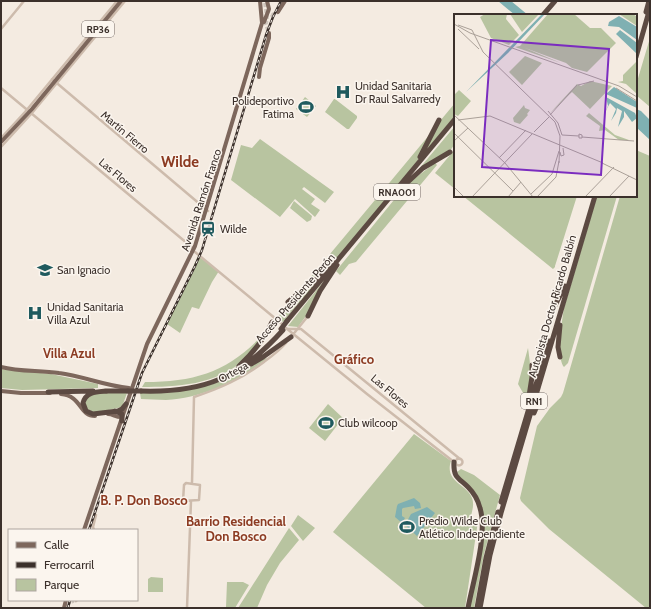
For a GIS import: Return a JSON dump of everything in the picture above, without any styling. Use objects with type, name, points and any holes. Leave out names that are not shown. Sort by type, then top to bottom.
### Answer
[{"type":"highway","points":[[543,14],[552,1]]},
{"type":"highway","points":[[543,14],[555,1]]},
{"type":"highway","points":[[637,41],[649,1]]},
{"type":"highway","points":[[637,54],[650,8]]},
{"type":"highway","points":[[408,176],[418,161],[439,120]]},
{"type":"highway","name":"Acceso Presidente Perón","points":[[48,392],[108,391],[128,389],[163,390],[193,386],[238,369],[265,346],[285,326],[454,120]]},
{"type":"highway","name":"Acceso Presidente Perón","points":[[339,260],[397,193],[454,123]]},
{"type":"highway","points":[[397,193],[423,168],[450,152]]},
{"type":"highway","name":"Autopista Doctor Ricardo Balbín","points":[[480,608],[492,549],[591,197]]},
{"type":"highway","name":"Autopista Doctor Ricardo Balbín","points":[[477,608],[489,545],[526,417],[595,197]]},
{"type":"highway","points":[[288,302],[339,260]]},
{"type":"highway","points":[[308,316],[320,291],[339,260]]},
{"type":"highway","points":[[552,311],[566,288]]},
{"type":"highway","points":[[560,357],[558,347],[559,334],[566,288]]},
{"type":"highway","points":[[238,369],[265,337],[272,322]]},
{"type":"highway","points":[[238,369],[258,360],[292,335]]},
{"type":"highway","points":[[526,417],[532,377],[532,365]]},
{"type":"highway","points":[[108,391],[88,395],[84,401],[84,407],[87,412],[92,414],[114,411],[122,409],[126,404]]},
{"type":"highway","points":[[524,438],[539,401]]},
{"type":"highway","points":[[114,411],[119,412],[121,418]]},
{"type":"highway","points":[[457,464],[457,474],[478,501],[482,519],[480,549],[468,608]]},
{"type":"main road","name":"RP36","points":[[1,142],[30,111],[121,1]]},
{"type":"main road","name":"Avenida Ramón Franco","points":[[207,211],[262,23],[260,1]]},
{"type":"main road","points":[[278,12],[285,1]]},
{"type":"main road","name":"Avenida Ramón Franco","points":[[134,382],[148,340],[195,250],[263,24],[269,9],[266,2]]},
{"type":"main road","points":[[259,77],[269,33]]},
{"type":"main road","points":[[1,368],[61,373],[105,385],[128,389]]},
{"type":"main road","points":[[83,529],[134,382]]},
{"type":"main road","points":[[121,418],[134,382]]},
{"type":"main road","points":[[1,391],[21,393],[48,392],[72,396],[88,415],[95,416],[110,414],[121,418]]},
{"type":"street","points":[[1,29],[24,1]]},
{"type":"street","points":[[54,82],[117,1]]},
{"type":"street","points":[[54,82],[125,1]]},
{"type":"street","name":"Martín Fierro","points":[[54,82],[207,211]]},
{"type":"street","name":"Las Flores","points":[[1,88],[285,326],[292,335],[457,464]]},
{"type":"street","points":[[1,138],[30,111]]},
{"type":"street","points":[[1,147],[30,111]]},
{"type":"street","name":"Ortega","points":[[192,483],[194,397],[217,390],[246,375],[277,353],[308,316]]},
{"type":"street","points":[[285,326],[298,328]]},
{"type":"street","name":"Las Flores","points":[[298,328],[460,459]]},
{"type":"street","points":[[457,464],[462,463],[460,459]]},
{"type":"street","points":[[457,464],[456,460],[460,459]]},
{"type":"street","points":[[93,508],[100,488],[100,481]]},
{"type":"street","points":[[186,483],[192,483],[200,485],[199,500],[183,501],[184,485],[186,483]]},
{"type":"street","points":[[187,608],[191,501]]},
{"type":"street","points":[[94,529],[96,515]]},
{"type":"green space","points":[[650,38],[650,107],[637,96],[637,82]]},
{"type":"green space","name":"Polideportivo Fatima","points":[[305,97],[316,106],[307,117],[296,109]]},
{"type":"green space","points":[[334,99],[357,116],[349,129],[325,112]]},
{"type":"green space","points":[[454,104],[454,117],[424,153],[440,121]]},
{"type":"green space","points":[[454,127],[454,145],[449,152],[418,170]]},
{"type":"green space","points":[[435,128],[417,162],[342,253],[321,274],[295,296]]},
{"type":"green space","points":[[260,139],[334,192],[325,203],[304,187],[302,189],[315,199],[311,204],[320,210],[315,217],[295,199],[280,217],[231,180],[241,145],[252,148]]},
{"type":"green space","points":[[454,150],[454,188],[435,173]]},
{"type":"green space","points":[[637,150],[650,156],[650,608],[646,608],[549,529],[521,501],[520,498],[537,426],[563,393],[620,197],[637,197]]},
{"type":"green space","points":[[435,163],[437,165],[356,262],[349,264],[340,275],[336,271],[407,184]]},
{"type":"green space","points":[[464,197],[577,197],[555,267],[553,269]]},
{"type":"green space","points":[[597,197],[617,197],[568,363],[564,367],[560,356],[560,348],[564,308]]},
{"type":"green space","points":[[294,201],[312,216],[311,220],[307,222],[290,208]]},
{"type":"green space","points":[[198,256],[219,271],[199,309],[192,307],[180,333],[167,324]]},
{"type":"green space","points":[[323,275],[283,322],[277,318],[290,301]]},
{"type":"green space","points":[[326,278],[306,316],[298,327],[288,326]]},
{"type":"green space","points":[[267,330],[244,360],[221,375],[196,383],[142,387],[145,382],[182,380],[213,371],[241,355]]},
{"type":"green space","points":[[528,348],[530,362],[530,386],[527,400],[518,384]]},
{"type":"green space","points":[[266,358],[267,359],[243,375],[207,392],[194,396],[166,400],[141,399],[140,393],[188,390],[211,385],[234,376]]},
{"type":"green space","points":[[1,369],[51,374],[98,384],[98,388],[22,390],[1,388]]},
{"type":"green space","points":[[95,393],[127,393],[122,407],[95,413],[85,408],[86,397]]},
{"type":"green space","name":"Club wilcoop","points":[[328,404],[343,418],[325,441],[309,428]]},
{"type":"green space","name":"Predio Wilde Club Atlético Independiente","points":[[414,434],[451,461],[450,468],[453,478],[466,489],[473,501],[470,521],[478,521],[465,608],[426,608],[333,532]]},
{"type":"green space","points":[[461,469],[474,475],[500,495],[484,554],[474,608],[469,608],[479,560],[482,509],[459,476],[457,472]]},
{"type":"green space","points":[[298,515],[315,528],[303,541],[291,526]]},
{"type":"green space","points":[[289,528],[299,540],[280,563],[267,585],[257,608],[238,608]]},
{"type":"green space","points":[[151,577],[163,578],[163,592],[148,592],[148,579]]},
{"type":"green space","points":[[227,582],[243,582],[249,585],[235,608],[226,607]]},
{"type":"water","points":[[498,1],[511,1],[527,14],[514,14]]},
{"type":"water","points":[[637,109],[641,111],[650,120],[650,140],[637,128]]},
{"type":"water","points":[[414,498],[420,503],[421,508],[415,509],[414,506],[403,508],[402,516],[405,518],[402,523],[395,517],[397,506],[398,504]]},
{"type":"water","points":[[427,507],[435,513],[417,536],[405,525],[411,514]]},
{"type":"tunnel","points":[[265,3],[267,16],[266,24],[269,33]]},
{"type":"tunnel","points":[[267,10],[272,15],[278,12]]},
{"type":"tunnel","points":[[93,508],[96,515]]},
{"type":"tunnel","points":[[66,606],[69,603],[76,601]]},
{"type":"railway","points":[[89,529],[142,373],[202,250],[266,35],[281,1]]},
{"type":"railway","points":[[68,608],[70,601]]},
{"type":"place","name":"Unidad Sanitaria Dr Raul Salvarredy","points":[[343,92]]},
{"type":"place","name":"Polideportivo Fatima","points":[[306,107]]},
{"type":"place","name":"Wilde","points":[[208,229]]},
{"type":"place","name":"San Ignacio","points":[[45,270]]},
{"type":"place","name":"Unidad Sanitaria Villa Azul","points":[[35,313]]},
{"type":"place","name":"Club wilcoop","points":[[326,423]]},
{"type":"place","name":"Predio Wilde Club Atlético Independiente","points":[[407,527]]},
{"type":"district","name":"Wilde","points":[[180,162]]},
{"type":"district","name":"Villa Azul","points":[[69,353]]},
{"type":"district","name":"Gráfico","points":[[354,359]]},
{"type":"district","name":"B. P. Don Bosco","points":[[144,500]]},
{"type":"district","name":"Barrio Residencial Don Bosco","points":[[236,528]]}]
